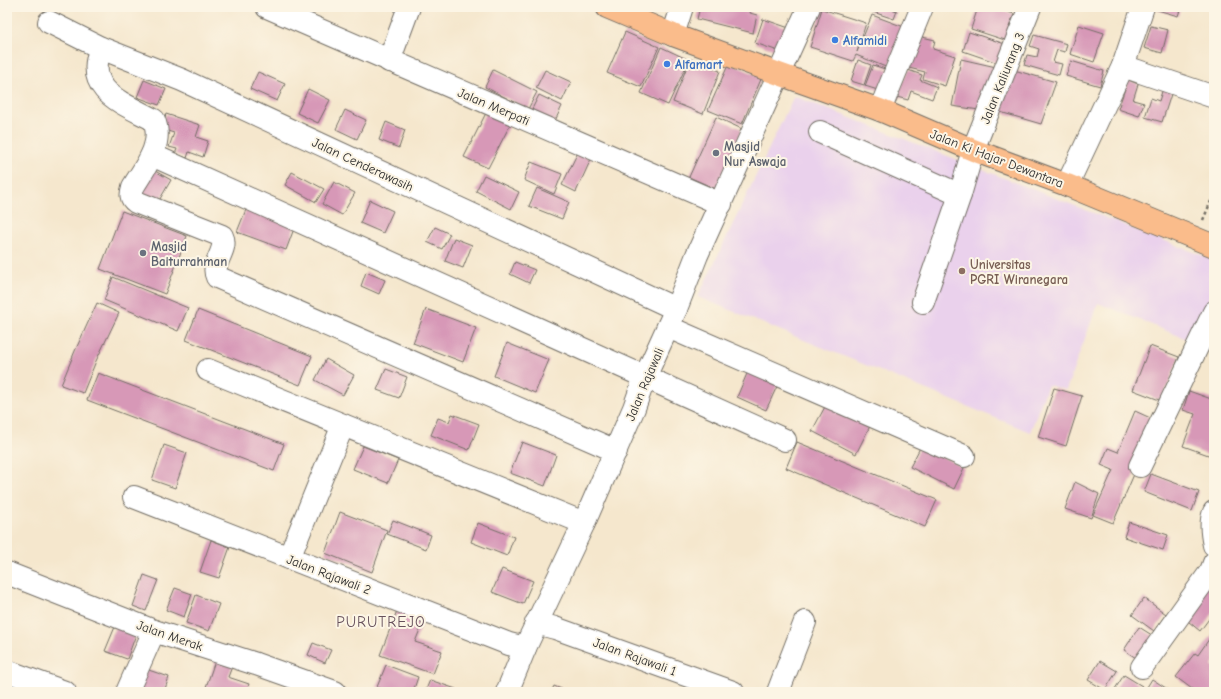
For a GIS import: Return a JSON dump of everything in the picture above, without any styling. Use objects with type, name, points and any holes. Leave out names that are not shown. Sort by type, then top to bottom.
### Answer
[{"type":"main road","name":"Jalan Ki Hajar Dewantara","points":[[607,7],[673,35],[880,110],[973,150],[1067,185],[1204,242]]},
{"type":"street","name":"Jalan Merpati","points":[[267,7],[721,204]]},
{"type":"street","points":[[389,61],[409,7]]},
{"type":"street","points":[[673,35],[682,7]]},
{"type":"street","name":"Jalan Rajawali","points":[[507,692],[536,623],[584,523],[616,451],[645,378],[698,255],[809,7]]},
{"type":"street","points":[[880,110],[922,7]]},
{"type":"street","name":"Jalan Kaliurang 3","points":[[923,302],[960,195],[973,150],[1030,7]]},
{"type":"street","points":[[1067,185],[1123,66],[1143,7]]},
{"type":"street","name":"Jalan Cenderawasih","points":[[50,22],[102,48],[182,80],[672,318],[964,456]]},
{"type":"street","points":[[102,48],[97,58],[96,65],[100,84],[108,93],[154,120],[158,132],[152,155],[131,192],[132,200],[222,236],[224,246],[215,268],[217,277],[616,451]]},
{"type":"street","points":[[1123,66],[1214,97]]},
{"type":"street","points":[[820,132],[960,195]]},
{"type":"street","points":[[152,155],[785,440]]},
{"type":"street","points":[[1140,466],[1214,312]]},
{"type":"street","points":[[208,370],[584,523]]},
{"type":"street","points":[[290,558],[343,425]]},
{"type":"street","name":"Jalan Rajawali 2","points":[[134,497],[508,644],[525,648]]},
{"type":"street","points":[[1214,512],[1212,516],[1212,538],[1214,545]]},
{"type":"street","points":[[1142,667],[1211,571],[1214,563]]},
{"type":"street","name":"Jalan Merak","points":[[7,574],[154,631],[256,664],[335,692]]},
{"type":"street","points":[[778,692],[805,622]]},
{"type":"street","name":"Jalan Rajawali 1","points":[[536,623],[555,628],[732,692]]},
{"type":"street","points":[[127,692],[154,631]]},
{"type":"street","points":[[7,671],[65,692]]},
{"type":"path","points":[[1204,242],[1214,194]]},
{"type":"shaded area","name":"Universitas PGRI Wiranegara","points":[[794,96],[1214,260],[1214,282],[1194,342],[1098,303],[1066,390],[1048,385],[1030,432],[698,297]]},
{"type":"building","points":[[700,7],[751,7],[750,13],[757,15],[753,33],[697,19]]},
{"type":"building","points":[[872,7],[885,7],[897,11],[894,19],[870,11]]},
{"type":"building","points":[[978,7],[994,7],[1014,14],[1009,27],[1013,28],[1008,41],[971,29]]},
{"type":"building","points":[[1155,7],[1181,7],[1178,16],[1154,9]]},
{"type":"building","points":[[822,9],[866,23],[857,52],[872,15],[904,27],[888,68],[856,55],[853,61],[810,47]]},
{"type":"building","points":[[763,19],[792,29],[784,53],[755,43]]},
{"type":"building","points":[[1079,25],[1104,33],[1094,62],[1070,54]]},
{"type":"building","points":[[1151,26],[1168,30],[1162,53],[1144,48]]},
{"type":"building","points":[[625,32],[659,47],[641,87],[607,73]]},
{"type":"building","points":[[969,32],[1005,44],[998,63],[963,51]]},
{"type":"building","points":[[1034,35],[1067,44],[1065,52],[1057,50],[1053,62],[1062,64],[1059,75],[1024,65],[1027,55],[1037,57],[1039,49],[1030,46]]},
{"type":"building","points":[[918,36],[935,40],[933,49],[955,56],[945,86],[923,79],[925,72],[909,68]]},
{"type":"building","points":[[661,47],[689,60],[668,105],[641,93]]},
{"type":"building","points":[[690,59],[720,71],[703,114],[673,102]]},
{"type":"building","points":[[961,59],[996,67],[986,111],[952,106]]},
{"type":"building","points":[[858,60],[871,65],[864,85],[851,81]]},
{"type":"building","points":[[1071,61],[1104,71],[1100,86],[1066,76]]},
{"type":"building","points":[[729,63],[762,77],[742,124],[708,110]]},
{"type":"building","points":[[873,65],[891,71],[884,92],[865,86]]},
{"type":"building","points":[[493,70],[537,92],[528,109],[485,87]]},
{"type":"building","points":[[545,70],[571,82],[562,101],[536,88]]},
{"type":"building","points":[[908,70],[922,75],[920,80],[937,87],[932,99],[911,91],[908,100],[897,97]]},
{"type":"building","points":[[1014,70],[1056,82],[1041,124],[1000,112]]},
{"type":"building","points":[[258,72],[285,84],[277,101],[250,89]]},
{"type":"building","points":[[144,80],[166,89],[159,105],[137,97]]},
{"type":"building","points":[[1128,80],[1138,84],[1133,100],[1144,103],[1139,116],[1118,109]]},
{"type":"building","points":[[1164,85],[1173,88],[1162,122],[1145,117],[1151,98],[1159,101]]},
{"type":"building","points":[[308,89],[330,100],[318,123],[297,113]]},
{"type":"building","points":[[539,95],[562,106],[554,123],[531,111]]},
{"type":"building","points":[[345,110],[366,120],[357,139],[336,129]]},
{"type":"building","points":[[487,111],[511,123],[488,168],[464,157]]},
{"type":"building","points":[[166,114],[200,125],[196,137],[208,141],[203,157],[189,152],[187,158],[175,154],[177,149],[169,147],[174,133],[161,129]]},
{"type":"building","name":"Masjid Nur Aswaja","points":[[716,117],[742,129],[716,189],[689,177]]},
{"type":"building","points":[[386,122],[405,130],[399,148],[379,140]]},
{"type":"building","points":[[578,152],[591,159],[576,192],[562,185]]},
{"type":"building","points":[[531,162],[562,174],[554,194],[524,180]]},
{"type":"building","points":[[148,167],[171,180],[157,204],[135,192]]},
{"type":"building","points":[[292,172],[324,189],[316,202],[285,185]]},
{"type":"building","points":[[484,175],[519,192],[511,209],[476,191]]},
{"type":"building","points":[[334,182],[355,193],[342,215],[322,204]]},
{"type":"building","points":[[537,188],[569,202],[562,219],[529,206]]},
{"type":"building","points":[[370,200],[393,211],[383,233],[360,223]]},
{"type":"building","points":[[247,207],[295,226],[286,250],[237,232]]},
{"type":"building","name":"Masjid Baiturrahman","points":[[122,211],[187,236],[165,294],[100,269]]},
{"type":"building","points":[[435,227],[450,234],[442,249],[427,242]]},
{"type":"building","points":[[454,238],[472,245],[463,268],[445,261]]},
{"type":"building","points":[[515,262],[535,270],[529,283],[510,274]]},
{"type":"building","points":[[366,272],[385,280],[379,294],[361,286]]},
{"type":"building","points":[[113,277],[188,308],[178,331],[104,300]]},
{"type":"building","points":[[97,303],[119,313],[96,361],[83,393],[61,385]]},
{"type":"building","points":[[426,309],[476,328],[463,362],[413,343]]},
{"type":"building","points":[[198,310],[312,356],[300,385],[186,340]]},
{"type":"building","points":[[507,343],[549,360],[535,393],[494,376]]},
{"type":"building","points":[[1150,346],[1179,357],[1162,401],[1133,390]]},
{"type":"building","points":[[326,359],[354,375],[343,395],[315,380]]},
{"type":"building","points":[[386,369],[407,377],[399,398],[377,390]]},
{"type":"building","points":[[749,369],[779,382],[766,410],[737,397]]},
{"type":"building","points":[[98,373],[284,444],[274,471],[87,400]]},
{"type":"building","points":[[1054,388],[1082,396],[1066,446],[1038,437]]},
{"type":"building","points":[[1189,391],[1214,400],[1214,457],[1183,446],[1195,414],[1183,410]]},
{"type":"building","points":[[827,403],[870,426],[856,454],[812,431]]},
{"type":"building","points":[[1135,411],[1157,421],[1113,523],[1093,515],[1113,470],[1101,465],[1108,448],[1118,452]]},
{"type":"building","points":[[452,414],[479,424],[469,450],[431,435],[438,418],[449,422]]},
{"type":"building","points":[[522,442],[556,455],[545,486],[510,473]]},
{"type":"building","points":[[797,442],[937,500],[925,527],[786,468]]},
{"type":"building","points":[[164,445],[187,453],[175,488],[152,480]]},
{"type":"building","points":[[363,446],[398,460],[388,483],[353,469]]},
{"type":"building","points":[[921,446],[964,468],[954,489],[910,467]]},
{"type":"building","points":[[1151,474],[1199,492],[1192,511],[1144,492]]},
{"type":"building","points":[[1075,482],[1099,494],[1091,518],[1065,509]]},
{"type":"building","points":[[340,512],[387,530],[372,572],[325,553]]},
{"type":"building","points":[[393,520],[431,535],[426,549],[387,534]]},
{"type":"building","points":[[1129,522],[1168,535],[1163,550],[1124,537]]},
{"type":"building","points":[[478,523],[514,537],[507,556],[471,542]]},
{"type":"building","points":[[211,540],[230,547],[219,578],[200,572]]},
{"type":"building","points":[[502,569],[533,581],[523,604],[492,592]]},
{"type":"building","points":[[144,575],[158,580],[146,611],[133,606]]},
{"type":"building","points":[[1208,583],[1214,587],[1214,612],[1200,631],[1183,617]]},
{"type":"building","points":[[175,588],[192,594],[184,617],[166,610]]},
{"type":"building","points":[[196,595],[219,604],[209,631],[186,623]]},
{"type":"building","points":[[1144,598],[1166,614],[1154,631],[1132,615]]},
{"type":"building","points":[[398,608],[425,617],[415,642],[442,651],[433,674],[380,655]]},
{"type":"building","points":[[117,622],[138,629],[127,659],[105,651]]},
{"type":"building","points":[[1139,627],[1155,637],[1139,660],[1124,650]]},
{"type":"building","points":[[1214,632],[1214,662],[1212,665],[1214,667],[1214,692],[1196,692],[1176,677],[1195,653],[1198,655]]},
{"type":"building","points":[[313,643],[331,650],[325,663],[308,655]]},
{"type":"building","points":[[216,658],[233,664],[228,677],[249,684],[246,692],[219,692],[206,687]]},
{"type":"building","points":[[1100,661],[1117,671],[1105,690],[1088,680]]},
{"type":"building","points":[[386,665],[418,677],[413,692],[390,692],[377,687]]},
{"type":"building","points":[[140,667],[169,677],[164,692],[131,692]]},
{"type":"building","points":[[1124,675],[1142,686],[1139,692],[1113,692]]},
{"type":"building","points":[[1152,679],[1172,692],[1144,692]]},
{"type":"building","points":[[430,680],[456,689],[455,692],[425,692]]},
{"type":"building","points":[[554,686],[569,692],[551,692]]},
{"type":"place","name":"Alfamidi","points":[[835,40]]},
{"type":"place","name":"Alfamart","points":[[667,64]]},
{"type":"place","name":"Masjid Nur Aswaja","points":[[716,153]]},
{"type":"place","name":"Masjid Baiturrahman","points":[[143,253]]},
{"type":"place","name":"Universitas PGRI Wiranegara","points":[[962,271]]},
{"type":"district","name":"PURUTREJO","points":[[381,622]]}]
